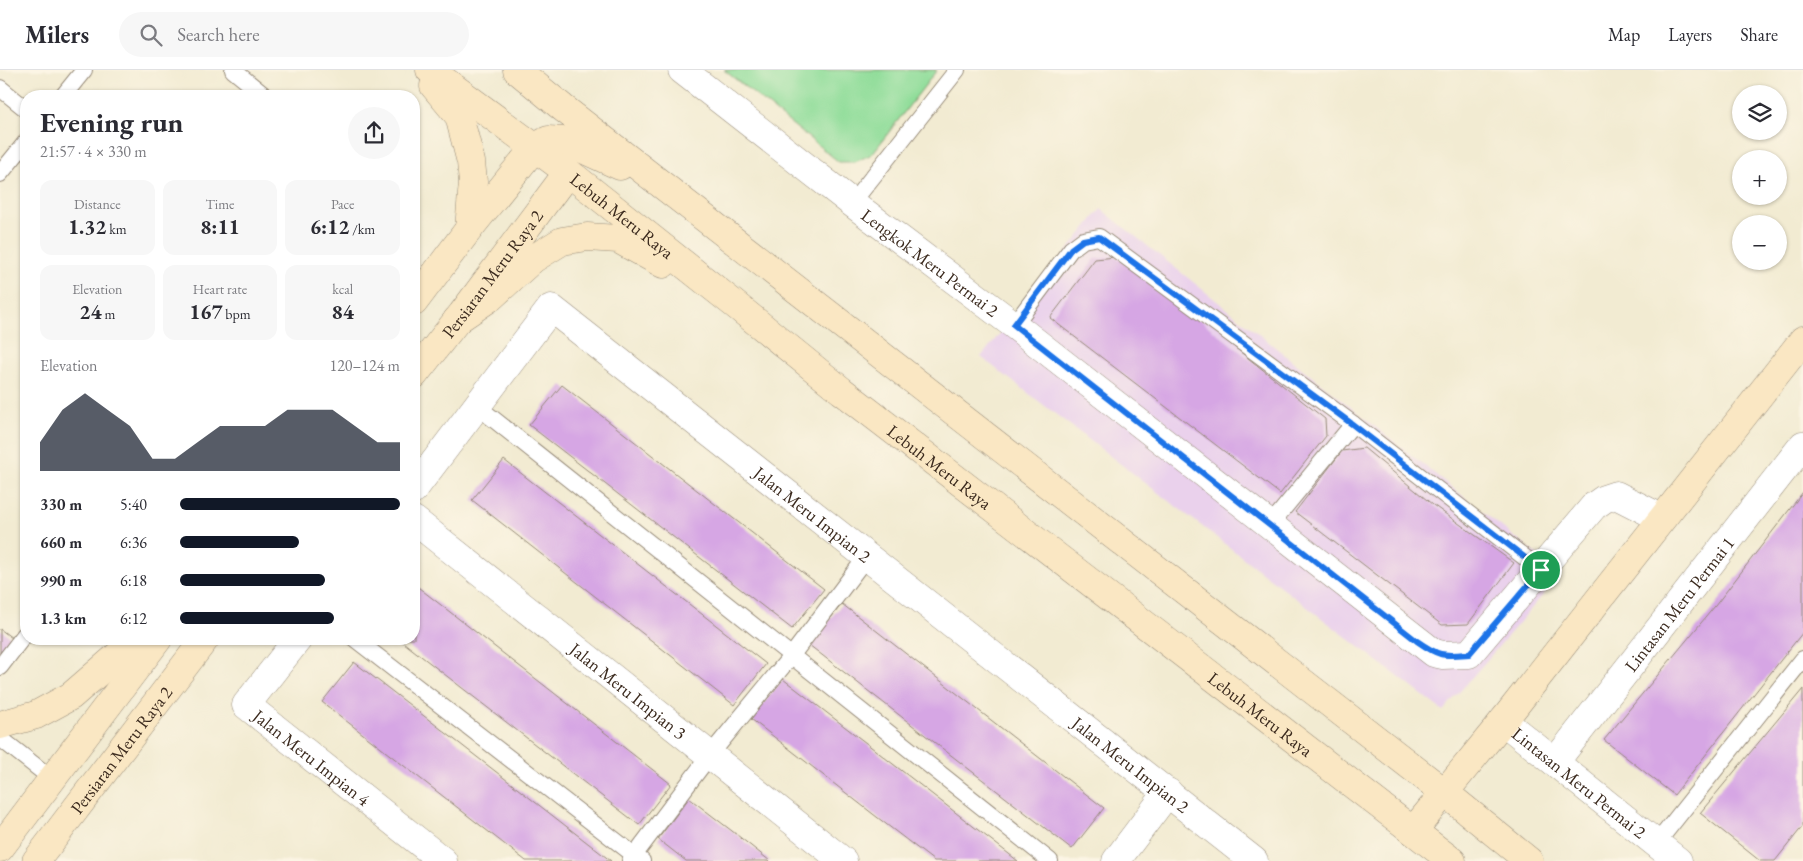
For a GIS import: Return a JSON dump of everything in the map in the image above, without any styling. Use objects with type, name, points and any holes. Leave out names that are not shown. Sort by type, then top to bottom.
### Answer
[{"type":"main road","points":[[420,70],[459,116],[471,162],[473,182],[469,229]]},
{"type":"main road","name":"Lebuh Meru Raya","points":[[430,70],[568,172],[850,397],[1452,861]]},
{"type":"main road","points":[[502,70],[555,125],[565,141],[569,156],[568,172]]},
{"type":"main road","points":[[517,70],[563,108],[1444,792],[1529,861]]},
{"type":"main road","points":[[420,294],[535,147],[548,140],[565,141],[607,159],[694,208]]},
{"type":"main road","name":"Persiaran Meru Raya 2","points":[[420,367],[568,172]]},
{"type":"main road","points":[[457,320],[490,297],[533,259],[562,241],[587,237],[618,239],[738,307]]},
{"type":"main road","points":[[1414,831],[1503,722],[1661,518],[1803,340]]},
{"type":"main road","points":[[0,725],[36,715],[71,696],[130,645]]},
{"type":"main road","name":"Persiaran Meru Raya 2","points":[[0,848],[153,645]]},
{"type":"main road","points":[[8,861],[48,799],[52,779],[78,767],[145,685],[197,645]]},
{"type":"main road","name":"Persiaran Meru Raya 2","points":[[36,861],[200,645]]},
{"type":"street","name":"Lengkok Meru Permai 2","points":[[682,70],[852,203],[1014,325],[1434,653],[1443,655],[1469,654],[1541,570]]},
{"type":"street","name":"Jalan Meru Impian 2","points":[[420,481],[551,308],[1254,861]]},
{"type":"street","name":"Lintasan Meru Permai 1","points":[[1555,762],[1803,445]]},
{"type":"street","points":[[1541,570],[1594,506],[1604,499],[1616,495],[1661,518]]},
{"type":"street","name":"Jalan Meru Impian 3","points":[[420,525],[843,861]]},
{"type":"street","name":"Jalan Meru Impian 4","points":[[293,645],[246,705],[443,861]]},
{"type":"street","name":"Lintasan Meru Permai 2","points":[[1503,722],[1678,861]]},
{"type":"street","points":[[1116,861],[1168,792]]},
{"type":"lane","points":[[68,90],[84,70]]},
{"type":"lane","points":[[233,70],[258,90]]},
{"type":"lane","points":[[852,203],[956,70]]},
{"type":"lane","points":[[0,88],[20,104]]},
{"type":"lane","points":[[0,174],[20,149]]},
{"type":"lane","points":[[1014,325],[1071,249],[1083,240],[1099,237],[1352,424],[1541,570]]},
{"type":"lane","points":[[477,406],[1050,861]]},
{"type":"lane","points":[[1270,525],[1352,424]]},
{"type":"lane","points":[[363,645],[636,859],[710,755],[792,655],[867,556]]},
{"type":"lane","points":[[0,667],[20,641]]},
{"type":"lane","points":[[1656,844],[1803,659]]},
{"type":"lane","points":[[0,738],[52,779]]},
{"type":"shaded area","points":[[1101,209],[1561,574],[1443,711],[981,357]]},
{"type":"green space","points":[[724,70],[937,70],[872,154],[855,162],[839,162]]},
{"type":"building","points":[[1116,257],[1195,316],[1325,419],[1326,436],[1280,494],[1050,318],[1095,259]]},
{"type":"building","points":[[562,385],[824,589],[792,629],[529,425]]},
{"type":"building","points":[[1364,448],[1433,505],[1514,563],[1468,624],[1442,625],[1295,512],[1342,451]]},
{"type":"building","points":[[504,460],[766,664],[734,705],[472,500]]},
{"type":"building","points":[[1803,492],[1803,632],[1674,795],[1604,740],[1715,606]]},
{"type":"building","points":[[420,589],[671,784],[639,825],[407,645],[420,645]]},
{"type":"building","points":[[842,604],[1104,808],[1072,849],[809,645]]},
{"type":"building","points":[[0,629],[12,638],[0,653]]},
{"type":"building","points":[[354,662],[611,861],[526,861],[322,702]]},
{"type":"building","points":[[783,679],[1018,861],[934,861],[873,814],[751,719]]},
{"type":"building","points":[[1803,689],[1803,826],[1775,861],[1760,861],[1700,813]]},
{"type":"building","points":[[689,798],[770,861],[686,861],[658,839]]},
{"type":"route","points":[[1099,237],[1352,424],[1541,570],[1469,654],[1443,655],[1434,653],[1014,325],[1071,249],[1083,240],[1099,237]]}]
